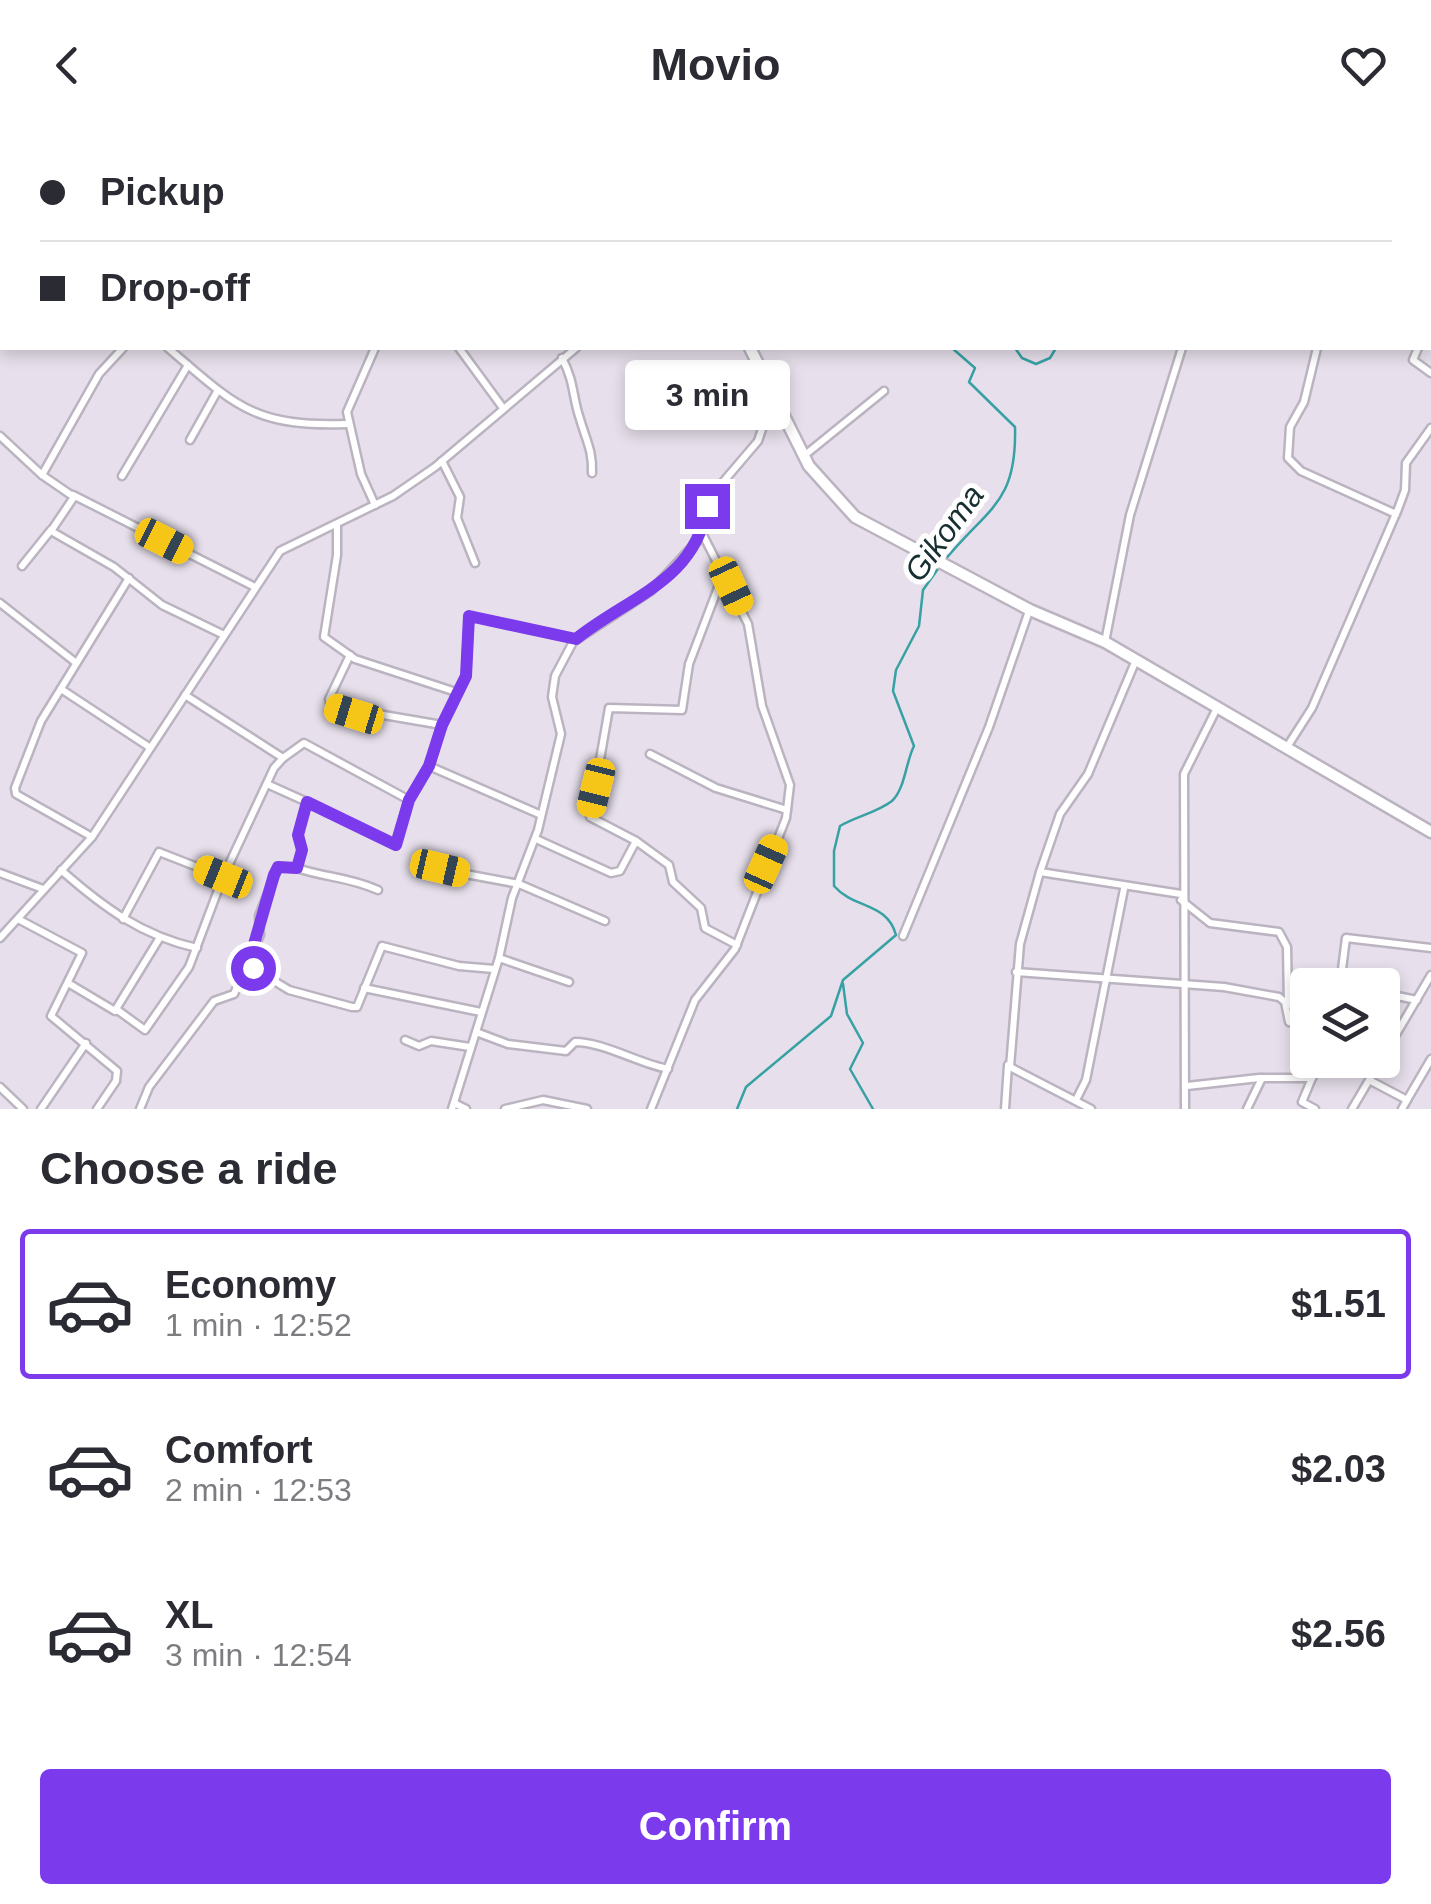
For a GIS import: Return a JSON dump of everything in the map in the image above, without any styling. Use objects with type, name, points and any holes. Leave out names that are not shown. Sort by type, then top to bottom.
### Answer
[{"type":"main road","points":[[751,350],[804,456],[829,492],[854,517],[1030,610],[1105,642],[1430,830]]},
{"type":"street","points":[[42,475],[100,374],[121,350]]},
{"type":"street","points":[[170,350],[242,407],[288,425],[347,424]]},
{"type":"street","points":[[374,350],[348,406],[347,424],[375,505]]},
{"type":"street","points":[[460,350],[502,408]]},
{"type":"street","points":[[0,938],[92,837],[280,551],[375,505],[442,461],[573,350]]},
{"type":"street","points":[[1105,642],[1130,516],[1181,350]]},
{"type":"street","points":[[1317,350],[1304,402],[1290,428],[1288,458],[1302,471],[1396,514]]},
{"type":"street","points":[[1417,350],[1413,360],[1431,373]]},
{"type":"street","points":[[562,358],[575,383],[580,420],[592,445],[592,473]]},
{"type":"street","points":[[122,476],[188,365]]},
{"type":"street","points":[[190,440],[218,390]]},
{"type":"street","points":[[804,456],[884,392]]},
{"type":"street","points":[[466,1109],[453,1106],[518,884],[536,840],[539,814],[561,734],[552,688],[576,639],[651,591],[703,535],[712,495],[758,441],[774,395]]},
{"type":"street","points":[[1286,747],[1312,708],[1396,514],[1405,490],[1406,463],[1431,428]]},
{"type":"street","points":[[0,436],[42,475],[73,495],[255,587]]},
{"type":"street","points":[[442,461],[460,496],[456,516],[475,563]]},
{"type":"street","points":[[22,566],[73,502],[73,495]]},
{"type":"street","points":[[337,523],[337,556],[323,632],[350,656],[456,692]]},
{"type":"street","points":[[52,528],[129,578],[162,605],[222,634]]},
{"type":"street","points":[[651,1109],[695,1000],[737,944],[787,810],[790,785],[762,706],[748,624],[703,535]]},
{"type":"street","points":[[724,571],[689,664],[682,710],[609,708],[590,817],[636,841],[668,865],[673,882],[702,908],[704,928],[737,944]]},
{"type":"street","points":[[92,837],[16,794],[15,788],[42,720],[129,578]]},
{"type":"street","points":[[0,602],[75,662]]},
{"type":"street","points":[[903,936],[964,779],[989,728],[1030,610]]},
{"type":"street","points":[[267,784],[396,845],[409,800],[429,766],[442,725],[466,676],[471,615],[576,639]]},
{"type":"street","points":[[350,656],[329,699],[332,706],[442,725]]},
{"type":"street","points":[[1005,1109],[1016,972],[1040,872],[1060,814],[1088,774],[1136,659]]},
{"type":"street","points":[[61,689],[149,748]]},
{"type":"street","points":[[185,695],[283,758]]},
{"type":"street","points":[[1185,1109],[1181,897],[1185,768],[1218,707]]},
{"type":"street","points":[[68,983],[142,1030],[149,1029],[198,948],[223,877],[267,784],[283,758],[304,743],[409,800]]},
{"type":"street","points":[[650,754],[716,788],[787,810]]},
{"type":"street","points":[[429,766],[539,814]]},
{"type":"street","points":[[297,868],[302,850],[298,835],[307,802]]},
{"type":"street","points":[[536,840],[615,873],[636,841]]},
{"type":"street","points":[[124,920],[159,852],[223,877]]},
{"type":"street","points":[[140,1109],[149,1087],[214,1000],[234,994],[248,965],[276,870],[297,868],[317,875],[330,873],[378,890]]},
{"type":"street","points":[[440,868],[518,884],[605,921]]},
{"type":"street","points":[[62,870],[124,920],[159,939],[198,948]]},
{"type":"street","points":[[1040,872],[1181,897],[1210,923],[1279,932],[1287,947],[1288,1012]]},
{"type":"street","points":[[0,873],[43,889]]},
{"type":"street","points":[[1076,1100],[1086,1080],[1124,888]]},
{"type":"street","points":[[18,919],[82,953],[51,1016],[117,1071],[116,1081],[97,1109]]},
{"type":"street","points":[[1342,968],[1346,938],[1431,948]]},
{"type":"street","points":[[116,1012],[159,939]]},
{"type":"street","points":[[248,965],[289,990],[352,1007],[357,1007],[382,946],[460,966],[494,969]]},
{"type":"street","points":[[499,958],[569,982]]},
{"type":"street","points":[[1016,972],[1280,997],[1290,1019]]},
{"type":"street","points":[[1400,1033],[1431,974]]},
{"type":"street","points":[[364,988],[481,1012]]},
{"type":"street","points":[[1400,996],[1418,1000]]},
{"type":"street","points":[[476,1032],[508,1044],[566,1052],[575,1042],[589,1043],[638,1064],[668,1069]]},
{"type":"street","points":[[405,1040],[418,1046],[431,1041],[470,1047]]},
{"type":"street","points":[[42,1109],[86,1044]]},
{"type":"street","points":[[1402,1109],[1431,1058]]},
{"type":"street","points":[[1008,1064],[1013,1072],[1091,1109]]},
{"type":"street","points":[[1247,1109],[1262,1078]]},
{"type":"street","points":[[1187,1086],[1290,1078]]},
{"type":"street","points":[[1312,1078],[1300,1105],[1315,1109]]},
{"type":"street","points":[[1352,1109],[1372,1078]]},
{"type":"street","points":[[1370,1081],[1407,1100]]},
{"type":"street","points":[[0,1087],[23,1109]]},
{"type":"street","points":[[504,1109],[543,1100],[587,1109]]},
{"type":"waterway","name":"Gikoma","points":[[945,560],[997,502],[1011,473],[1014,453],[1015,427],[969,382],[975,368],[954,350]]},
{"type":"waterway","name":"Gikoma","points":[[1016,350],[1022,358],[1036,364],[1050,358],[1055,350]]},
{"type":"waterway","name":"Gikoma","points":[[737,1109],[746,1087],[831,1016],[843,980],[896,935],[892,924],[878,911],[834,886],[834,851],[840,826],[892,801],[903,782],[914,746],[893,691],[896,670],[919,626],[923,590],[940,566]]},
{"type":"waterway","points":[[843,984],[847,1014],[863,1043],[850,1069],[873,1109]]},
{"type":"route","points":[[253,968],[248,965],[260,935],[260,916],[274,875],[278,867],[297,868],[300,861],[298,835],[307,802],[396,845],[409,800],[429,766],[442,725],[466,676],[469,616],[576,639],[671,574],[703,535],[707,506]]}]
